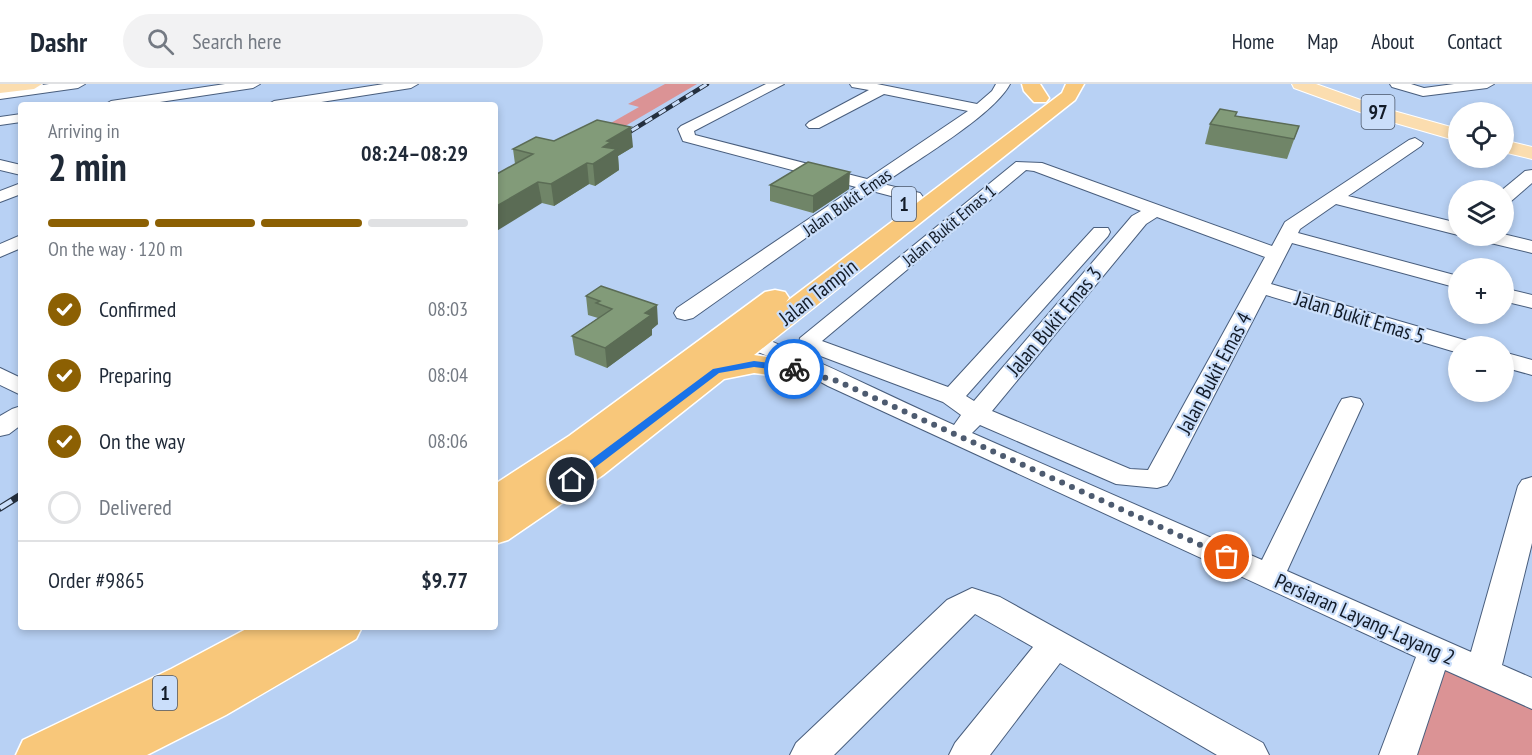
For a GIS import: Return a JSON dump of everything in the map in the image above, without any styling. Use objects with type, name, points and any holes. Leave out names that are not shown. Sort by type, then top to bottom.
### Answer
[{"type":"highway","name":"Jalan Tampin","points":[[498,499],[581,443],[731,348],[787,316],[1069,88]]},
{"type":"highway","name":"Jalan Tampin","points":[[498,529],[591,467],[914,197],[1039,89]]},
{"type":"highway","points":[[731,348],[754,364],[793,364],[783,345],[783,329],[787,316]]},
{"type":"highway","name":"1","points":[[40,755],[187,682],[282,630]]},
{"type":"highway","name":"1","points":[[100,755],[210,701],[336,630]]},
{"type":"main road","points":[[0,91],[33,84]]},
{"type":"main road","name":"97","points":[[1300,84],[1377,112],[1448,132]]},
{"type":"main road","name":"97","points":[[1318,84],[1448,126]]},
{"type":"main road","points":[[1514,143],[1532,147]]},
{"type":"main road","points":[[1514,149],[1532,153]]},
{"type":"street","points":[[0,91],[78,84]]},
{"type":"street","points":[[148,102],[253,84]]},
{"type":"street","points":[[294,102],[411,84]]},
{"type":"street","points":[[777,84],[686,129],[688,138],[870,175],[914,197]]},
{"type":"street","points":[[857,84],[980,109]]},
{"type":"street","name":"Jalan Bukit Emas","points":[[685,314],[870,175],[980,109],[998,93],[1003,84]]},
{"type":"street","points":[[1397,84],[1423,92],[1487,84]]},
{"type":"street","points":[[814,125],[882,89]]},
{"type":"street","points":[[927,127],[960,105]]},
{"type":"street","points":[[0,122],[18,119]]},
{"type":"street","name":"Jalan Bukit Emas 4","points":[[976,414],[1126,478],[1157,479],[1292,226],[1415,143]]},
{"type":"street","points":[[0,165],[18,169]]},
{"type":"street","name":"Jalan Bukit Emas 1","points":[[976,414],[952,397],[818,348],[810,344],[811,338],[1022,165],[1036,166],[1155,211],[1282,245],[1448,280]]},
{"type":"street","points":[[1514,189],[1531,174]]},
{"type":"street","points":[[0,197],[18,189]]},
{"type":"street","points":[[1333,198],[1448,227]]},
{"type":"street","points":[[1514,198],[1532,201]]},
{"type":"street","name":"Jalan Bukit Emas 3","points":[[957,436],[1132,229],[1140,220],[1155,211]]},
{"type":"street","points":[[952,397],[1101,232]]},
{"type":"street","points":[[0,251],[18,243]]},
{"type":"street","points":[[1514,243],[1532,247]]},
{"type":"street","name":"Jalan Bukit Emas 5","points":[[1260,287],[1448,342]]},
{"type":"street","points":[[1514,297],[1532,302]]},
{"type":"street","name":"Persiaran Layang-Layang 2","points":[[731,348],[793,364],[837,381],[1532,694]]},
{"type":"street","points":[[1514,362],[1532,368]]},
{"type":"street","points":[[0,375],[18,386]]},
{"type":"street","points":[[1269,576],[1351,404]]},
{"type":"street","points":[[0,428],[18,416]]},
{"type":"street","points":[[1483,672],[1532,486]]},
{"type":"street","points":[[810,755],[958,609],[972,600],[988,606],[1242,753]]},
{"type":"street","points":[[968,755],[1055,644]]},
{"type":"street","points":[[1398,755],[1435,650]]},
{"type":"shaded area","points":[[665,84],[697,84],[603,139],[588,136],[639,107],[628,104]]},
{"type":"shaded area","points":[[1440,658],[1532,699],[1532,755],[1406,755]]},
{"type":"building","points":[[1220,109],[1237,112],[1235,116],[1299,126],[1294,139],[1210,124]]},
{"type":"building","points":[[597,120],[631,127],[607,141],[611,142],[603,147],[617,149],[593,164],[587,163],[551,184],[538,182],[498,205],[498,173],[533,154],[513,149],[536,137],[554,141]]},
{"type":"building","points":[[808,162],[850,172],[813,196],[770,185]]},
{"type":"building","points":[[601,286],[657,305],[645,313],[651,315],[605,348],[572,336],[612,309],[586,296]]},
{"type":"railway","points":[[618,139],[707,84]]},
{"type":"railway","points":[[0,508],[18,497]]},
{"type":"way so far","points":[[794,369],[837,381],[1227,557]]},
{"type":"route","points":[[572,480],[716,371],[754,364],[794,369]]}]
